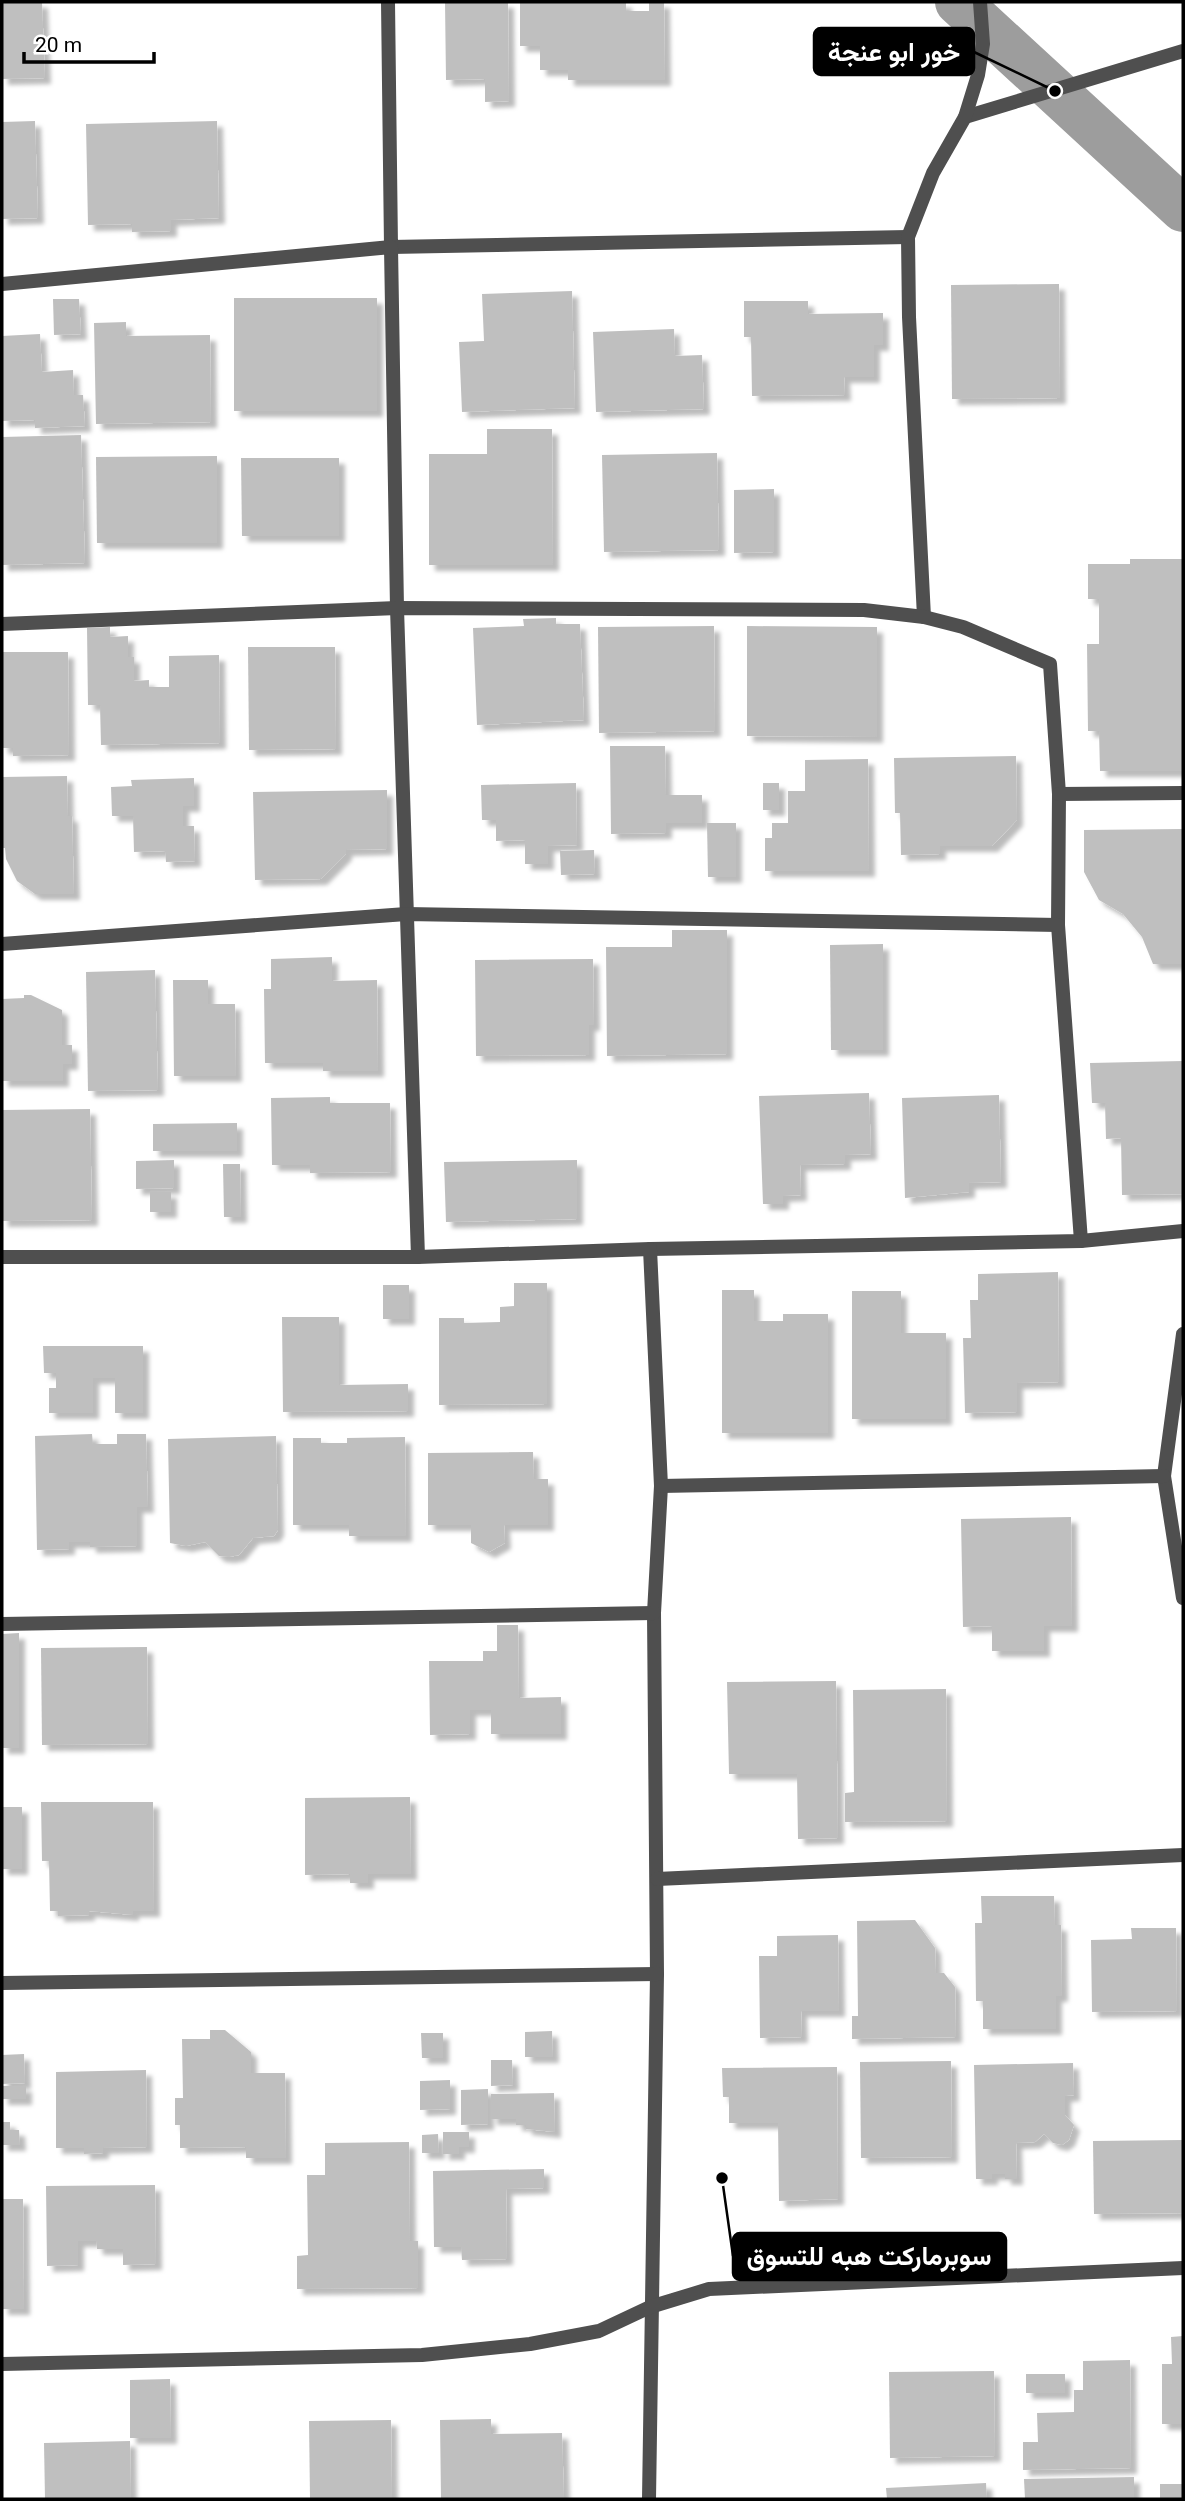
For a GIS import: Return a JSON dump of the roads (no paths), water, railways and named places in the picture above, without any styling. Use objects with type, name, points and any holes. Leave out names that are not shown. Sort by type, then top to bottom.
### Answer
[{"type":"street","points":[[388,2],[397,608],[418,1257]]},
{"type":"street","points":[[924,617],[909,317],[908,237],[933,173],[965,117],[978,75],[983,44],[979,2]]},
{"type":"street","points":[[965,117],[1183,51]]},
{"type":"street","points":[[2,284],[391,247],[908,237]]},
{"type":"street","points":[[2,624],[397,608],[864,610],[924,617],[962,627],[1050,664],[1059,794],[1058,925],[1081,1241]]},
{"type":"street","points":[[1059,794],[1183,793]]},
{"type":"street","points":[[2,944],[406,914],[1058,925]]},
{"type":"street","points":[[2,1257],[418,1257],[650,1249],[1081,1241],[1183,1231]]},
{"type":"street","points":[[649,2499],[656,1974],[654,1613],[661,1486],[650,1249]]},
{"type":"street","points":[[1183,1334],[1164,1476],[1183,1598]]},
{"type":"street","points":[[661,1486],[1164,1476]]},
{"type":"street","points":[[2,1624],[654,1613]]},
{"type":"street","points":[[656,1879],[1183,1856]]},
{"type":"street","points":[[2,1983],[656,1974]]},
{"type":"street","points":[[2,2364],[422,2355],[530,2344],[599,2331],[650,2306],[709,2289],[1183,2268]]},
{"type":"waterway","points":[[958,2],[1183,209]]},
{"type":"place","name":"خور ابو عنجة","points":[[1055,91]]},
{"type":"place","name":"سوبرماركت هبه للتسوق","points":[[722,2178]]}]
